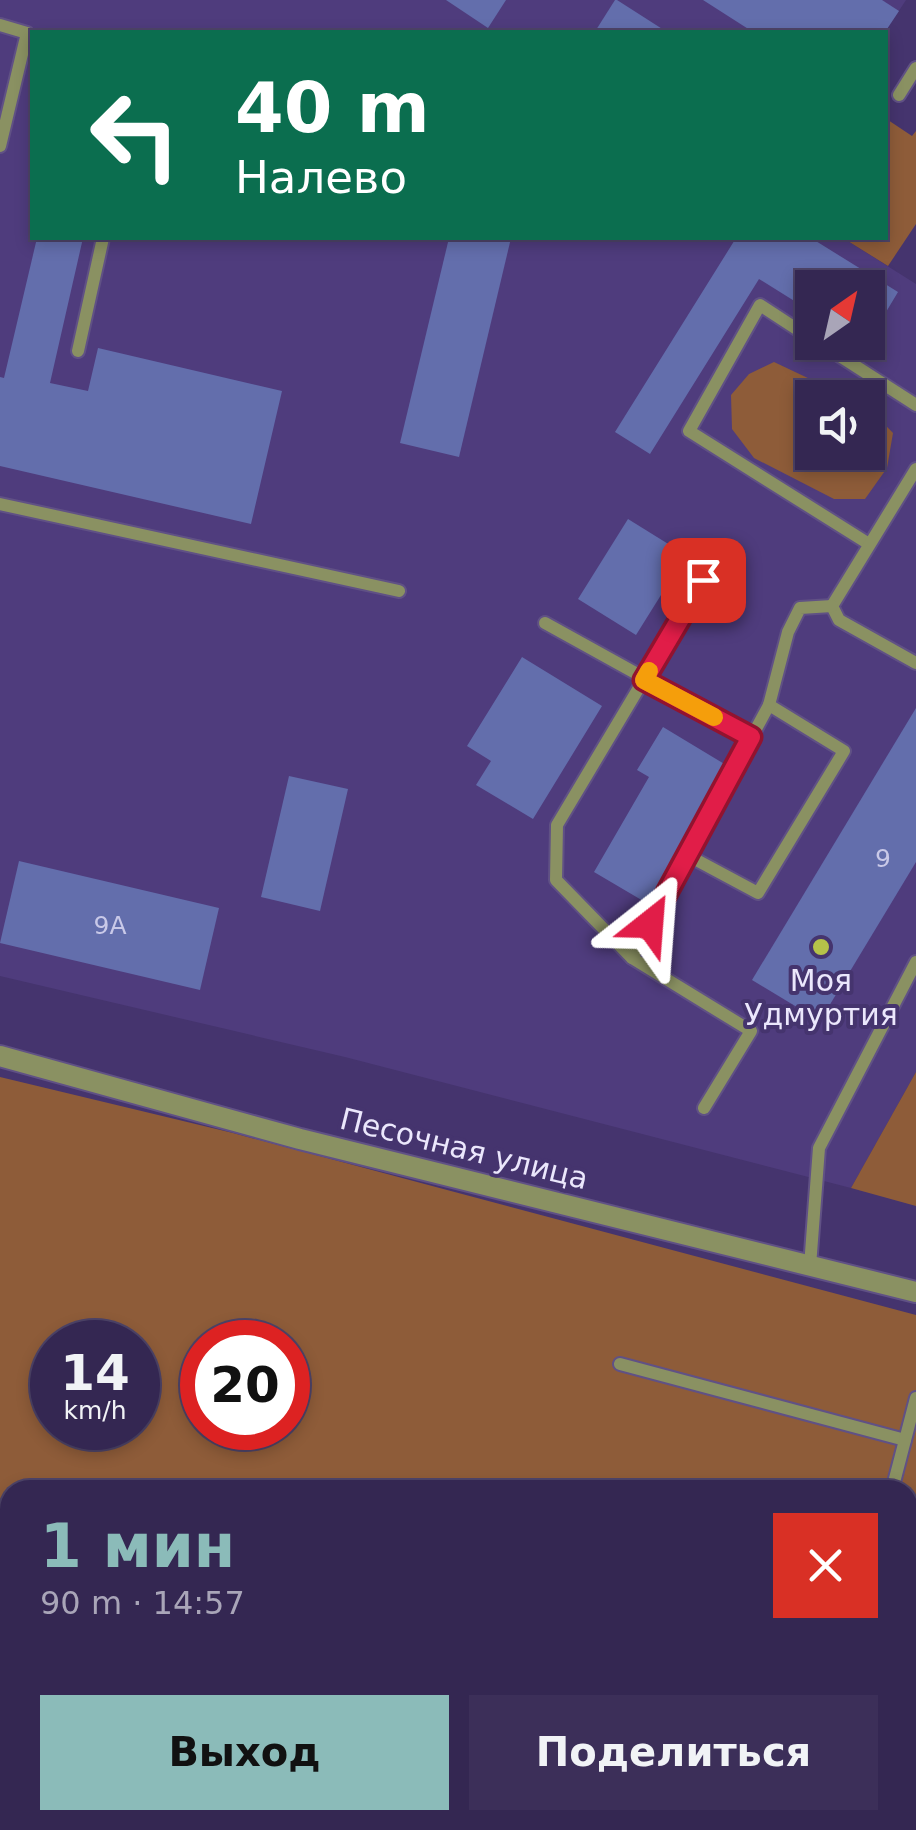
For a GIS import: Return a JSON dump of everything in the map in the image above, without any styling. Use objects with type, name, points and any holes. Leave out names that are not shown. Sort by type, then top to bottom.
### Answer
[{"type":"street","name":"Песочная улица","points":[[0,1056],[300,1140],[916,1292]]},
{"type":"lane","points":[[0,25],[30,34],[0,146]]},
{"type":"lane","points":[[899,95],[916,68]]},
{"type":"lane","points":[[78,351],[103,240]]},
{"type":"lane","points":[[795,328],[760,306],[689,431],[869,544]]},
{"type":"lane","points":[[845,360],[916,405]]},
{"type":"lane","points":[[832,606],[916,469]]},
{"type":"lane","points":[[0,504],[398,592]]},
{"type":"lane","points":[[704,1108],[751,1031],[632,958],[556,880],[558,826],[723,547]]},
{"type":"lane","points":[[832,606],[839,620],[916,663]]},
{"type":"lane","points":[[632,958],[768,705],[788,632],[800,608],[832,606]]},
{"type":"lane","points":[[545,623],[751,737]]},
{"type":"lane","points":[[688,855],[758,892],[844,751],[768,705]]},
{"type":"lane","points":[[810,1266],[820,1148],[916,962]]},
{"type":"lane","points":[[620,1364],[905,1440]]},
{"type":"lane","points":[[895,1480],[916,1398]]},
{"type":"shaded area","points":[[0,0],[906,0],[886,30],[30,30],[30,240],[846,240],[916,284],[916,1072],[851,1188],[345,1057],[0,976]]},
{"type":"shaded area","points":[[888,120],[912,136],[916,131],[916,224],[888,266],[846,240],[888,240]]},
{"type":"shaded area","points":[[774,362],[812,380],[795,380],[795,470],[885,470],[885,425],[893,433],[887,468],[865,499],[834,499],[754,458],[732,429],[731,395],[749,374]]},
{"type":"shaded area","points":[[916,1072],[916,1206],[851,1188]]},
{"type":"shaded area","points":[[0,1077],[233,1133],[916,1315],[916,1480],[0,1480]]},
{"type":"building","points":[[446,0],[506,0],[488,28]]},
{"type":"building","points":[[617,0],[664,30],[596,30]]},
{"type":"building","points":[[703,0],[882,0],[899,11],[886,30],[750,30]]},
{"type":"building","points":[[37,240],[83,240],[50,383],[88,391],[98,348],[282,391],[251,524],[0,466],[0,377],[4,378]]},
{"type":"building","points":[[449,240],[511,240],[459,457],[400,443]]},
{"type":"building","points":[[735,240],[814,240],[863,270],[795,270],[795,301],[759,279],[650,454],[615,432]]},
{"type":"building","points":[[885,284],[898,292],[885,314]]},
{"type":"building","points":[[628,519],[686,555],[636,635],[578,599]]},
{"type":"building","points":[[522,657],[602,706],[533,819],[476,785],[491,761],[467,746]]},
{"type":"building","points":[[916,708],[916,862],[820,1021],[752,980]]},
{"type":"building","points":[[663,727],[731,768],[650,905],[594,872],[649,777],[637,770]]},
{"type":"building","points":[[289,776],[348,789],[320,911],[261,897]]},
{"type":"building","points":[[19,861],[219,908],[200,990],[0,943]]},
{"type":"slow traffic","points":[[649,671],[644,680],[714,717]]},
{"type":"place","name":"Моя Удмуртия","points":[[821,947]]},
{"type":"route","points":[[650,924],[751,737],[644,680],[703,580]]}]
